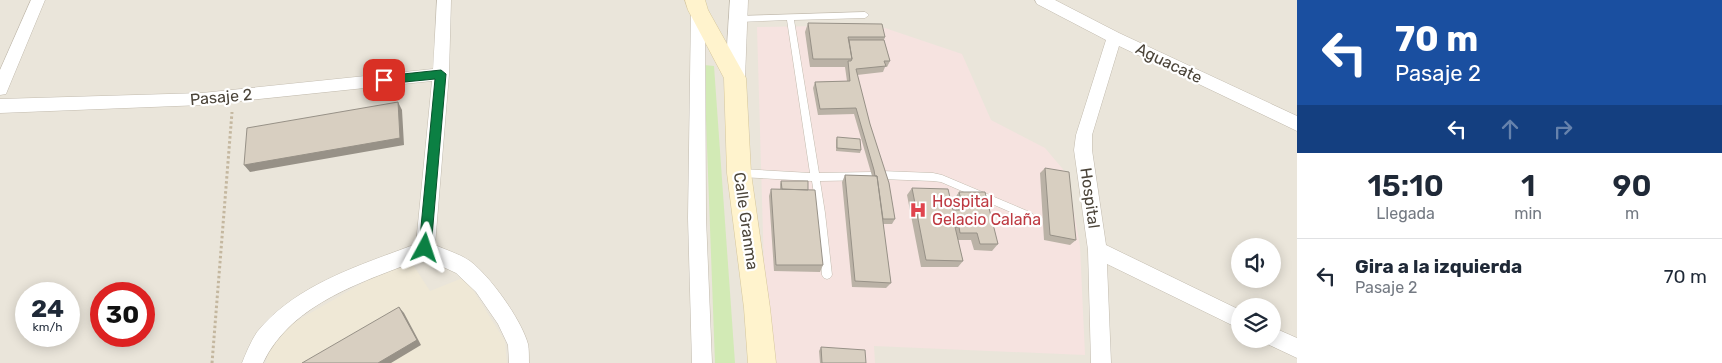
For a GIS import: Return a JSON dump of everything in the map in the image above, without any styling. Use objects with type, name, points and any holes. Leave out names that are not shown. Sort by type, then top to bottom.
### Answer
[{"type":"main road","points":[[697,5],[735,78]]},
{"type":"main road","name":"Calle Granma","points":[[735,78],[739,173],[758,308],[762,363]]},
{"type":"street","points":[[0,89],[38,0]]},
{"type":"street","points":[[425,248],[441,74],[444,0]]},
{"type":"street","points":[[735,78],[739,0]]},
{"type":"street","name":"Aguacate","points":[[1042,0],[1114,37],[1297,124]]},
{"type":"street","points":[[697,5],[697,218],[702,363]]},
{"type":"street","name":"Hospital","points":[[1100,363],[1097,250],[1082,150],[1084,135],[1114,37]]},
{"type":"street","name":"Pasaje 2","points":[[0,106],[202,99],[441,74]]},
{"type":"street","points":[[252,363],[256,350],[266,335],[296,308],[327,290],[425,248],[463,267],[484,286],[506,317],[518,344],[519,363]]},
{"type":"street","points":[[1097,250],[1231,316]]},
{"type":"street","points":[[1281,340],[1297,348]]},
{"type":"lane","points":[[739,19],[865,15]]},
{"type":"lane","points":[[790,17],[821,213],[827,275]]},
{"type":"lane","points":[[739,173],[814,177],[876,175],[932,177],[942,179],[1030,216]]},
{"type":"path","points":[[212,363],[233,96]]},
{"type":"shaded area","points":[[0,0],[1297,0],[1297,363],[0,363]]},
{"type":"shaded area","name":"Hospital Gelacio Calaña","points":[[876,25],[962,54],[991,120],[1045,148],[1067,174],[1080,246],[1085,355],[874,346],[875,363],[776,363],[764,269],[757,27]]},
{"type":"shaded area","points":[[408,257],[430,291],[465,277],[505,341],[507,363],[266,363],[272,335]]},
{"type":"green space","points":[[704,65],[714,66],[735,363],[715,363]]},
{"type":"building","points":[[808,23],[882,24],[885,37],[848,37],[852,59],[813,59]]},
{"type":"building","points":[[849,40],[884,40],[890,61],[884,61],[886,66],[856,69],[870,124],[889,183],[895,219],[883,219],[877,176],[875,176],[856,108],[820,109],[815,82],[850,81],[848,61],[852,59]]},
{"type":"building","points":[[398,102],[400,138],[244,165],[247,128]]},
{"type":"building","points":[[837,137],[860,139],[861,150],[837,148]]},
{"type":"building","points":[[1045,168],[1069,172],[1076,240],[1050,235]]},
{"type":"building","points":[[845,175],[877,176],[891,283],[855,281]]},
{"type":"building","points":[[781,181],[808,181],[808,190],[782,189]]},
{"type":"building","points":[[912,188],[948,189],[953,210],[964,210],[959,192],[985,192],[998,244],[980,244],[977,233],[960,233],[959,227],[955,227],[963,261],[926,260]]},
{"type":"building","points":[[771,189],[815,190],[823,265],[776,265]]},
{"type":"building","points":[[399,307],[417,340],[378,363],[302,363]]},
{"type":"building","points":[[821,347],[865,350],[866,363],[822,363]]},
{"type":"place","name":"Hospital Gelacio Calaña","points":[[918,210]]},
{"type":"route","points":[[384,80],[441,74],[425,248]]}]
